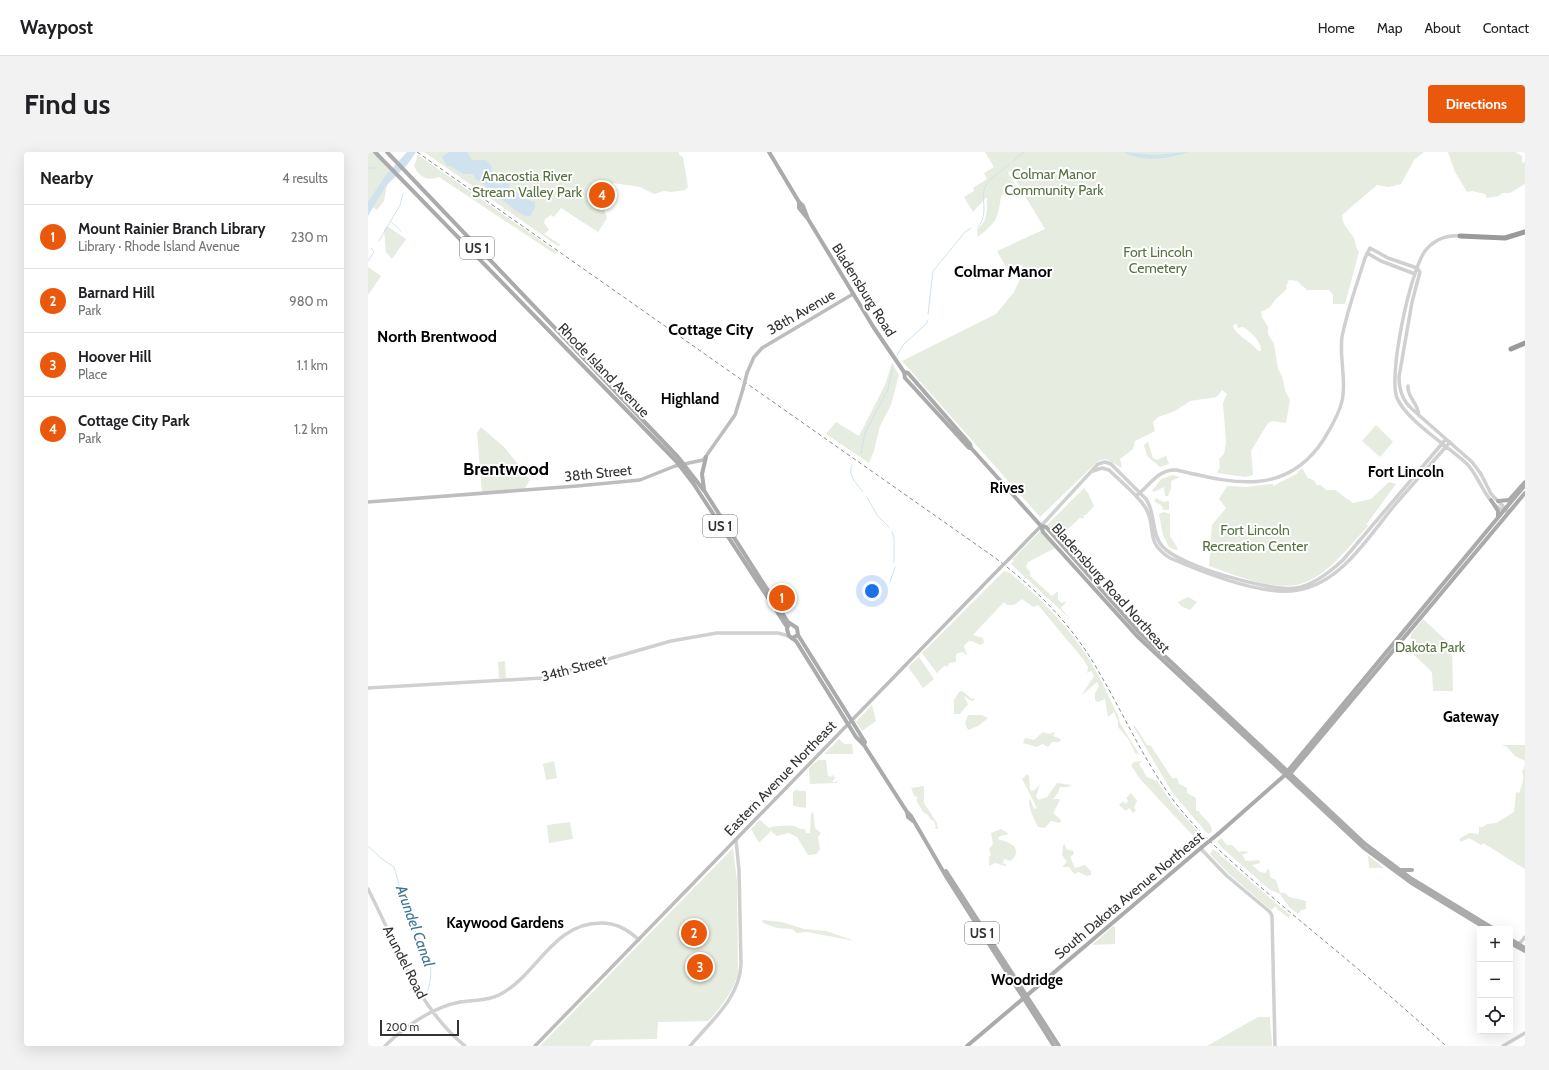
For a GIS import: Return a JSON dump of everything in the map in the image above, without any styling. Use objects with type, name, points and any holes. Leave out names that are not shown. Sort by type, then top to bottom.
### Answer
[{"type":"highway","points":[[1460,236],[1505,238],[1525,232]]},
{"type":"highway","points":[[1512,349],[1525,343]]},
{"type":"main road","name":"Rhode Island Avenue","points":[[375,152],[633,415],[679,465],[788,627]]},
{"type":"main road","name":"Rhode Island Avenue","points":[[387,152],[684,465],[705,492],[763,584],[788,627]]},
{"type":"main road","name":"Bladensburg Road","points":[[769,152],[799,202],[803,206],[808,219],[853,294],[904,372],[908,374],[970,444],[971,448],[1041,526]]},
{"type":"main road","name":"38th Avenue","points":[[705,458],[735,415],[747,372],[754,357],[762,348],[853,294]]},
{"type":"main road","name":"38th Street","points":[[368,502],[640,480],[679,465],[699,463],[705,458]]},
{"type":"main road","points":[[705,458],[702,474],[705,492]]},
{"type":"main road","points":[[1498,502],[1509,500],[1525,482]]},
{"type":"main road","name":"South Dakota Avenue Northeast","points":[[967,1046],[1202,848],[1288,773],[1453,576],[1525,485]]},
{"type":"main road","name":"South Dakota Avenue Northeast","points":[[1453,576],[1498,518],[1525,493]]},
{"type":"main road","points":[[1491,500],[1498,511],[1498,518]]},
{"type":"main road","name":"Eastern Avenue Northeast","points":[[535,1046],[1041,526]]},
{"type":"main road","name":"Bladensburg Road Northeast","points":[[1041,526],[1046,527],[1080,569],[1143,636],[1364,843],[1399,870],[1478,921],[1483,926]]},
{"type":"main road","name":"US 1","points":[[850,722],[798,635],[797,628],[788,627],[791,637],[796,642],[850,722],[865,742],[864,745],[911,816],[913,822],[942,867],[950,876],[1054,1046]]},
{"type":"main road","points":[[791,637],[798,635]]},
{"type":"main road","name":"Bladensburg Road Northeast","points":[[1288,773],[1364,848],[1410,882],[1488,926]]},
{"type":"main road","points":[[1399,870],[1412,870]]},
{"type":"main road","points":[[1513,944],[1525,948]]},
{"type":"main road","points":[[1513,944],[1525,951]]},
{"type":"main road","name":"US 1","points":[[1025,997],[1059,1046]]},
{"type":"street","points":[[1460,236],[1448,237],[1433,244],[1424,254],[1417,268],[1406,306],[1395,370],[1394,388],[1398,400],[1404,409],[1473,470],[1491,500],[1506,510]]},
{"type":"street","points":[[1136,496],[1160,474],[1169,470],[1237,483],[1270,480],[1296,468],[1317,449],[1334,424],[1341,407],[1344,385],[1341,352],[1342,338],[1367,253],[1370,248],[1388,258],[1417,268]]},
{"type":"street","points":[[1367,253],[1381,261],[1415,274]]},
{"type":"street","points":[[1417,268],[1420,276],[1411,305],[1399,380],[1404,400],[1419,416],[1475,465],[1498,502],[1506,510]]},
{"type":"street","points":[[1408,386],[1408,393],[1418,406],[1419,416]]},
{"type":"street","points":[[1419,473],[1446,439]]},
{"type":"street","points":[[1092,471],[1106,468],[1136,496],[1148,513],[1151,534],[1155,542],[1163,553],[1170,558],[1206,573],[1246,585],[1283,591],[1302,588],[1321,577],[1340,562],[1419,473],[1450,442]]},
{"type":"street","points":[[1041,526],[1092,471],[1102,462],[1108,462],[1141,493],[1151,505],[1159,541],[1171,554],[1208,570],[1246,581],[1284,588],[1302,588]]},
{"type":"street","name":"34th Street","points":[[778,633],[788,627]]},
{"type":"street","name":"34th Street","points":[[368,688],[542,678],[696,636],[717,633],[778,633],[791,637]]},
{"type":"street","points":[[690,1046],[734,993],[740,974],[739,870],[736,840]]},
{"type":"street","points":[[1202,848],[1227,876],[1270,912],[1273,920],[1275,1046]]},
{"type":"street","name":"Arundel Road","points":[[368,889],[424,1000],[443,1026],[465,1046]]},
{"type":"street","points":[[385,1046],[408,1025],[453,1004],[499,996],[516,983],[561,937],[580,927],[595,923],[613,924],[627,930],[639,940]]},
{"type":"street","points":[[1513,944],[1525,937]]},
{"type":"street","points":[[1503,1046],[1525,1034]]},
{"type":"green space","points":[[368,152],[372,152],[390,169],[384,201],[377,210],[368,204]]},
{"type":"green space","name":"Anacostia River Stream Valley Park","points":[[424,152],[679,152],[679,155],[683,157],[688,187],[685,190],[671,192],[664,191],[654,194],[640,187],[613,183],[601,199],[607,218],[598,232],[561,208],[554,217],[551,215],[545,219],[544,223],[549,230],[544,234],[561,245],[558,246]]},
{"type":"green space","name":"Fort Lincoln Cemetery","points":[[985,152],[1424,152],[1414,160],[1401,184],[1389,187],[1377,185],[1342,215],[1344,225],[1354,238],[1359,252],[1345,304],[1333,304],[1333,295],[1329,290],[1307,290],[1297,281],[1289,280],[1286,286],[1287,289],[1270,307],[1261,312],[1262,317],[1268,327],[1268,334],[1274,344],[1278,369],[1282,376],[1285,390],[1290,400],[1286,423],[1272,421],[1268,423],[1251,451],[1253,475],[1245,477],[1217,473],[1220,467],[1219,459],[1224,454],[1226,443],[1223,403],[1227,394],[1222,390],[1217,397],[1190,401],[1175,411],[1158,417],[1153,422],[1155,431],[1135,441],[1133,449],[1120,459],[1122,468],[1106,459],[1098,461],[1040,517],[902,361],[996,314],[1014,292],[1020,279],[1023,264],[1011,276],[997,251],[1045,229],[1010,171],[1008,173],[1015,184],[1001,196],[999,210],[995,220],[989,228],[978,237],[977,229],[983,223],[986,215],[987,197],[973,212],[964,197],[974,191],[973,188],[987,179],[984,173],[994,167]],"holes":[[[1236,323],[1238,328],[1243,327],[1249,331],[1260,344],[1261,351],[1258,351],[1240,335],[1233,326]]]},
{"type":"green space","points":[[1448,152],[1515,152],[1522,156],[1522,163],[1525,162],[1525,184],[1510,193],[1502,193],[1499,196],[1487,198],[1485,194],[1472,191],[1467,192],[1455,172]]},
{"type":"green space","points":[[418,155],[557,252],[555,254],[439,177],[431,179],[421,176],[414,166]]},
{"type":"green space","points":[[387,226],[406,239],[392,259],[386,252],[384,230]]},
{"type":"green space","points":[[368,267],[381,276],[368,295]]},
{"type":"green space","points":[[892,363],[899,375],[891,405],[880,426],[874,451],[869,463],[826,434],[836,422],[859,436],[885,385]]},
{"type":"green space","points":[[1375,426],[1377,426],[1393,442],[1380,457],[1362,441]]},
{"type":"green space","points":[[481,427],[505,448],[530,480],[523,491],[482,493],[477,433]]},
{"type":"green space","points":[[1148,442],[1153,458],[1157,460],[1166,456],[1169,464],[1160,467],[1147,456],[1144,445]]},
{"type":"green space","name":"Fort Lincoln Recreation Center","points":[[1302,468],[1308,478],[1315,481],[1316,485],[1321,485],[1326,490],[1335,490],[1353,503],[1371,499],[1389,482],[1396,484],[1366,525],[1369,525],[1336,561],[1327,569],[1307,582],[1285,586],[1274,585],[1240,577],[1209,566],[1212,525],[1226,508],[1219,499],[1227,486],[1246,487],[1273,484],[1273,486],[1295,475]]},
{"type":"green space","points":[[1173,475],[1180,477],[1171,481],[1171,488],[1168,496],[1165,496],[1164,487],[1154,492],[1152,491],[1161,479]]},
{"type":"green space","points":[[1084,488],[1094,506],[1087,514],[1083,516],[1084,518],[1080,518],[1059,537],[1047,525]]},
{"type":"green space","points":[[1156,498],[1163,502],[1169,501],[1169,510],[1163,510],[1162,506],[1154,501]]},
{"type":"green space","points":[[1164,512],[1170,514],[1170,536],[1178,549],[1176,550],[1169,547],[1163,535],[1159,514]]},
{"type":"green space","points":[[1040,531],[1055,548],[1028,562],[1026,567],[1030,572],[1030,576],[1052,596],[1058,591],[1059,601],[1062,603],[1067,601],[1061,608],[1069,618],[1011,564],[1014,560],[1012,560]]},
{"type":"green space","points":[[1004,571],[1010,573],[1034,593],[1076,640],[1097,672],[1118,715],[1120,723],[1139,754],[1135,753],[1129,740],[1118,727],[1118,721],[1114,712],[1108,717],[1105,699],[1098,702],[1095,700],[1095,693],[1099,686],[1097,682],[1081,696],[1094,676],[1091,671],[1087,673],[1088,667],[1083,659],[1038,605],[1033,607],[1022,599],[1014,605],[1007,605],[1004,602],[973,635],[983,638],[984,643],[980,645],[971,641],[968,642],[964,646],[967,655],[962,652],[956,654],[956,662],[949,663],[948,666],[944,666],[937,673],[922,653]]},
{"type":"green space","points":[[1188,597],[1197,602],[1190,610],[1181,606],[1178,602]]},
{"type":"green space","name":"Dakota Park","points":[[1423,619],[1452,646],[1453,691],[1433,691],[1432,672],[1411,652],[1411,634]]},
{"type":"green space","points":[[919,657],[934,679],[923,688],[908,667]]},
{"type":"green space","points":[[505,661],[506,678],[499,678],[498,662]]},
{"type":"green space","points":[[962,691],[975,700],[971,701],[964,696],[968,704],[960,714],[954,714],[954,700],[959,692]]},
{"type":"green space","points":[[872,705],[876,721],[862,731],[856,722]]},
{"type":"green space","points":[[968,715],[982,715],[988,718],[978,726],[968,730],[965,723]]},
{"type":"green space","points":[[1133,726],[1135,726],[1147,745],[1151,746],[1172,778],[1177,778],[1179,784],[1187,788],[1187,793],[1196,798],[1196,811],[1199,811],[1210,824],[1212,831],[1209,834],[1172,792]]},
{"type":"green space","points":[[1043,732],[1049,734],[1055,732],[1053,736],[1061,739],[1060,742],[1052,742],[1048,747],[1042,744],[1037,747],[1023,743],[1025,738],[1034,740]]},
{"type":"green space","points":[[839,739],[844,744],[852,744],[853,754],[824,754]]},
{"type":"green space","points":[[1502,745],[1525,745],[1525,761],[1515,756],[1507,747]]},
{"type":"green space","points":[[818,760],[826,760],[828,776],[831,777],[833,775],[835,778],[832,782],[836,782],[837,780],[837,783],[810,784],[809,768]]},
{"type":"green space","points":[[554,761],[557,778],[546,780],[543,764]]},
{"type":"green space","points":[[1142,761],[1139,764],[1147,777],[1157,781],[1172,803],[1202,836],[1202,839],[1197,840],[1140,779],[1131,765],[1134,762]]},
{"type":"green space","points":[[1525,761],[1525,869],[1483,843],[1481,845],[1469,838],[1461,842],[1459,839],[1469,833],[1479,834],[1479,827],[1496,823],[1514,812],[1516,792],[1519,793],[1522,785],[1522,771],[1524,769]]},
{"type":"green space","points":[[1027,774],[1029,776],[1030,790],[1033,791],[1040,785],[1036,796],[1038,800],[1047,797],[1057,783],[1072,785],[1068,787],[1060,787],[1058,793],[1053,799],[1060,800],[1053,813],[1061,820],[1060,823],[1051,821],[1045,828],[1038,827],[1030,809],[1030,799],[1034,809],[1037,808],[1022,779]]},
{"type":"green space","points":[[924,786],[924,803],[937,823],[938,829],[934,828],[936,827],[934,821],[923,812],[916,800],[918,798],[914,795],[911,788]]},
{"type":"green space","points":[[797,789],[798,791],[806,791],[806,808],[793,806],[793,792]]},
{"type":"green space","points":[[1131,793],[1137,801],[1134,807],[1136,810],[1133,813],[1129,808],[1126,811],[1119,805],[1123,801],[1125,804],[1128,801],[1126,798]]},
{"type":"green space","points":[[813,811],[815,828],[821,833],[818,837],[820,849],[817,854],[808,855],[797,837],[789,833],[777,836],[771,831],[759,843],[751,829],[760,820],[769,828],[778,826],[795,826],[800,829],[805,829],[806,833],[810,833],[811,814]]},
{"type":"green space","points":[[570,822],[573,839],[549,843],[547,825]]},
{"type":"green space","points":[[1001,829],[1009,834],[1000,836],[998,839],[1008,842],[1014,846],[1016,849],[1015,857],[1011,861],[1004,859],[1003,863],[1007,865],[1005,866],[995,863],[989,866],[989,857],[991,855],[989,849],[993,844],[991,833]]},
{"type":"green space","points":[[1221,838],[1227,845],[1232,845],[1239,852],[1249,852],[1242,855],[1246,861],[1259,860],[1260,863],[1252,865],[1260,872],[1265,873],[1269,868],[1270,877],[1276,880],[1280,893],[1285,893],[1289,897],[1306,901],[1306,909],[1301,910],[1298,914],[1289,907],[1280,894],[1269,889],[1221,847],[1217,842]]},
{"type":"green space","points":[[1065,844],[1066,849],[1073,851],[1074,854],[1070,857],[1075,868],[1085,865],[1091,871],[1091,875],[1086,876],[1079,872],[1074,874],[1069,867],[1062,867],[1067,862],[1062,855],[1063,845]]},
{"type":"green space","points":[[733,848],[737,881],[738,974],[726,999],[708,1021],[658,1022],[657,1039],[594,1040],[590,1046],[540,1046]]},
{"type":"green space","points":[[1213,849],[1290,915],[1289,918],[1277,909],[1276,906],[1271,910],[1229,874],[1210,854]]},
{"type":"green space","points":[[1369,856],[1384,868],[1369,868]]},
{"type":"green space","points":[[762,920],[782,922],[804,929],[826,931],[855,941],[807,932],[797,933],[792,929],[777,928],[763,923]]},
{"type":"green space","points":[[1113,926],[1115,927],[1115,944],[1092,945]]},
{"type":"green space","points":[[1258,1017],[1270,1017],[1272,1046],[1207,1046]]},
{"type":"water","points":[[407,152],[416,152],[407,165],[385,187],[368,216],[368,202],[386,175]]},
{"type":"water","points":[[449,152],[467,152],[472,160],[486,160],[492,166],[491,171],[495,173],[493,178],[495,183],[500,185],[502,181],[506,180],[507,183],[510,183],[508,187],[512,193],[519,192],[518,197],[535,202],[535,208],[530,216],[525,216],[519,213],[488,187],[475,179],[473,174],[463,174],[450,166],[447,166],[442,157]]},
{"type":"water","points":[[1124,152],[1154,155],[1188,152],[1164,158],[1147,159],[1139,158]]},
{"type":"waterway","points":[[1013,161],[1024,152]]},
{"type":"waterway","points":[[978,227],[982,222],[984,211],[983,195],[986,185],[994,176],[1010,164]]},
{"type":"waterway","points":[[368,168],[377,168]]},
{"type":"waterway","points":[[379,241],[400,205],[403,194]]},
{"type":"waterway","points":[[390,221],[401,231]]},
{"type":"waterway","points":[[928,314],[933,271],[965,232],[971,228]]},
{"type":"waterway","points":[[368,261],[374,252],[371,248]]},
{"type":"waterway","points":[[897,355],[904,344],[926,324],[928,320]]},
{"type":"waterway","points":[[861,453],[865,433],[888,389],[893,366]]},
{"type":"waterway","points":[[852,465],[852,476],[863,492]]},
{"type":"waterway","points":[[867,497],[877,515],[889,527]]},
{"type":"waterway","points":[[892,532],[894,538],[894,562]]},
{"type":"waterway","points":[[890,582],[895,567]]},
{"type":"waterway","name":"Arundel Canal","points":[[368,846],[382,859],[394,867],[406,912],[429,961],[431,971],[430,982],[426,995]]},
{"type":"railway","points":[[417,152],[994,557],[1025,582],[1040,596],[1079,640],[1110,691],[1158,778],[1192,823],[1241,870],[1426,1027],[1446,1046]]},
{"type":"place","name":"Cottage City Park","points":[[602,195]]},
{"type":"place","name":"Mount Rainier Branch Library","points":[[782,598]]},
{"type":"place","name":"Barnard Hill","points":[[694,933]]},
{"type":"place","name":"Hoover Hill","points":[[700,967]]},
{"type":"district","name":"Colmar Manor","points":[[1003,271]]},
{"type":"district","name":"Cottage City","points":[[711,329]]},
{"type":"district","name":"North Brentwood","points":[[437,336]]},
{"type":"district","name":"Highland","points":[[690,399]]},
{"type":"district","name":"Brentwood","points":[[506,469]]},
{"type":"district","name":"Fort Lincoln","points":[[1406,472]]},
{"type":"district","name":"Rives","points":[[1007,488]]},
{"type":"district","name":"Gateway","points":[[1471,717]]},
{"type":"district","name":"Kaywood Gardens","points":[[505,923]]},
{"type":"district","name":"Woodridge","points":[[1027,980]]},
{"type":"park label","name":"Colmar Manor Community Park","points":[[1054,182]]}]
